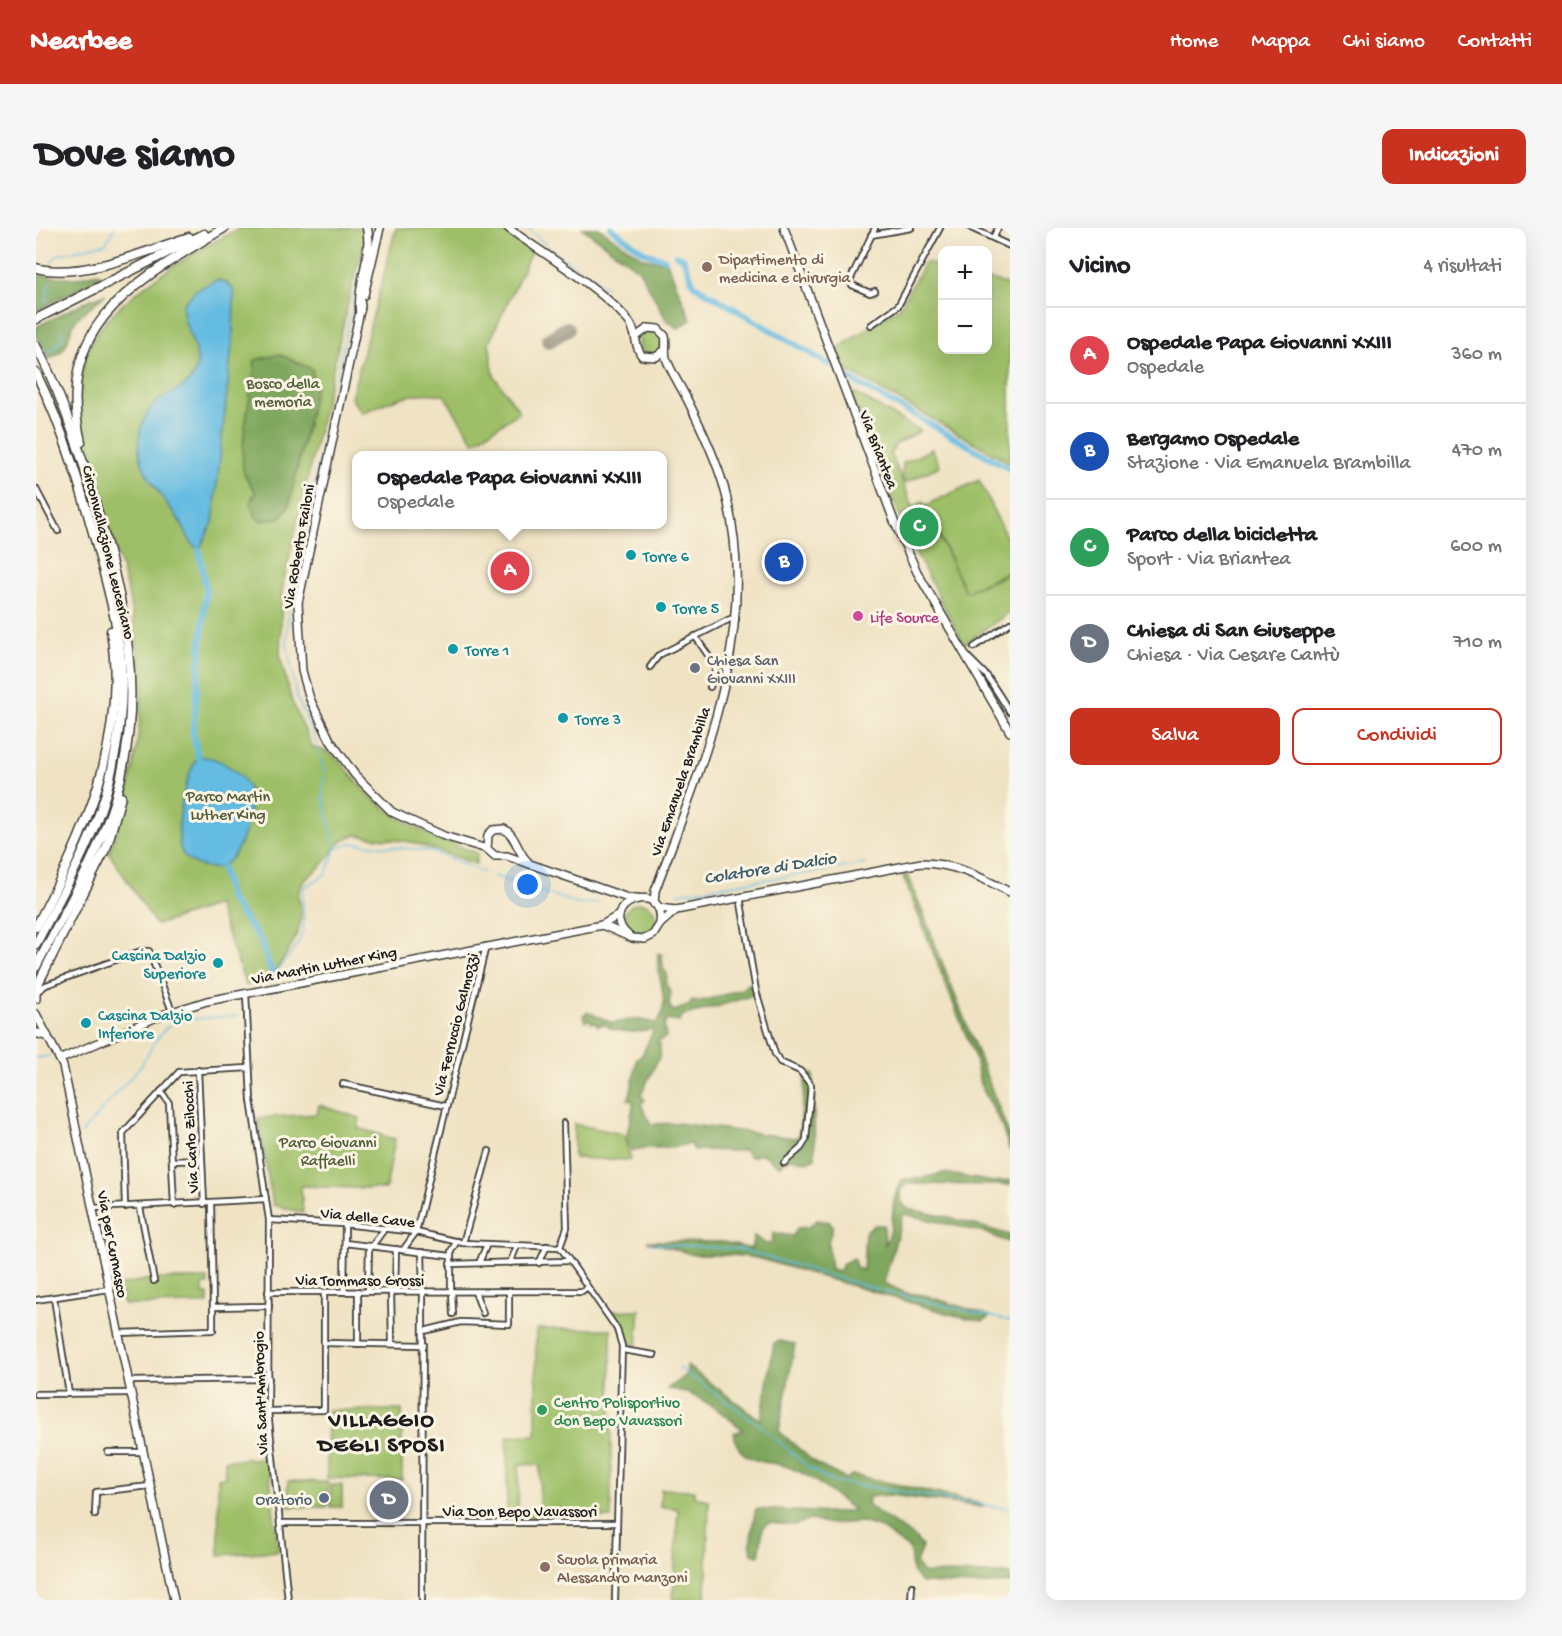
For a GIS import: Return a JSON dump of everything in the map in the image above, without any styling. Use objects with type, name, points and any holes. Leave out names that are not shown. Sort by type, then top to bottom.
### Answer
[{"type":"highway","points":[[81,457],[75,388],[84,350],[92,334],[113,304],[124,294],[224,228]]},
{"type":"highway","points":[[360,309],[359,295],[368,243],[367,228]]},
{"type":"highway","points":[[36,268],[55,271],[85,268],[214,229]]},
{"type":"highway","points":[[36,319],[214,229]]},
{"type":"highway","points":[[36,346],[81,457]]},
{"type":"highway","name":"Circonvallazione Leuceriano","points":[[36,373],[71,456],[110,598],[118,640],[122,682],[119,730],[110,780],[89,840],[36,944]]},
{"type":"highway","name":"Circonvallazione Leuceriano","points":[[37,965],[102,835],[123,769],[129,732],[129,650],[116,581],[81,457]]},
{"type":"highway","points":[[36,927],[79,842],[100,787],[111,735],[114,679],[110,598]]},
{"type":"highway","points":[[37,990],[106,846],[119,806],[132,749],[129,732]]},
{"type":"highway","points":[[36,1033],[47,1036]]},
{"type":"street","name":"Via Emanuela Brambilla","points":[[508,228],[586,284],[629,321],[658,329],[665,336],[665,350],[671,369],[702,428],[723,485],[736,551],[736,619],[725,686],[709,744],[655,891],[656,906]]},
{"type":"street","name":"Via Briantea","points":[[784,228],[894,521],[917,572],[1010,732]]},
{"type":"street","points":[[875,228],[850,280],[852,285],[870,294],[875,291]]},
{"type":"street","points":[[871,236],[911,228]]},
{"type":"street","points":[[871,325],[898,306],[940,228]]},
{"type":"street","points":[[971,228],[1010,246]]},
{"type":"street","points":[[993,238],[998,228]]},
{"type":"street","name":"Via Roberto Failoni","points":[[380,229],[360,309],[298,603],[302,671],[310,699],[330,740],[355,775],[392,812],[444,836],[487,849],[495,856],[507,856],[612,892],[640,898]]},
{"type":"street","name":"Via Emanuela Brambilla","points":[[629,321],[637,336],[636,349],[642,356],[656,357],[671,369]]},
{"type":"street","points":[[637,336],[648,328]]},
{"type":"street","points":[[656,357],[665,350]]},
{"type":"street","points":[[36,489],[58,531]]},
{"type":"street","points":[[650,667],[659,655],[730,618],[736,619]]},
{"type":"street","points":[[974,647],[1010,623]]},
{"type":"street","points":[[695,636],[716,667],[710,687]]},
{"type":"street","points":[[963,653],[974,660],[987,676],[1010,712]]},
{"type":"street","points":[[487,849],[488,835],[499,828],[509,831],[514,843],[529,863]]},
{"type":"street","points":[[507,856],[514,843]]},
{"type":"street","points":[[640,898],[656,906],[676,910],[921,863],[939,863],[958,868],[1010,892]]},
{"type":"street","points":[[640,898],[655,891]]},
{"type":"street","points":[[612,892],[621,911],[620,925],[629,936]]},
{"type":"street","points":[[740,897],[756,991],[775,1054],[780,1062],[800,1071],[811,1085],[806,1140],[784,1163]]},
{"type":"street","name":"Via Martin Luther King","points":[[61,1059],[172,1011],[246,993],[602,925],[640,898]]},
{"type":"street","points":[[656,906],[660,924]]},
{"type":"street","points":[[602,925],[638,939],[648,938],[676,910]]},
{"type":"street","name":"Via Ferruccio Galmozzi","points":[[416,1232],[486,946]]},
{"type":"street","points":[[37,990],[141,951],[149,951],[172,1011]]},
{"type":"street","name":"Via Sant'Ambrogio","points":[[246,993],[254,1129],[269,1221],[268,1411],[288,1600]]},
{"type":"street","name":"Via per Curnasco","points":[[36,1014],[61,1059],[174,1600]]},
{"type":"street","name":"Via per Curnasco","points":[[36,1027],[53,1044]]},
{"type":"street","points":[[125,1207],[123,1133],[179,1072],[249,1068]]},
{"type":"street","name":"Via Carlo Zilocchi","points":[[198,1070],[204,1204]]},
{"type":"street","name":"Via Ferruccio Galmozzi","points":[[343,1084],[446,1106]]},
{"type":"street","points":[[161,1091],[169,1101],[174,1205]]},
{"type":"street","points":[[564,1123],[567,1228],[560,1247],[586,1288],[617,1329],[622,1350],[615,1600]]},
{"type":"street","points":[[464,1243],[489,1150]]},
{"type":"street","points":[[172,1161],[202,1160]]},
{"type":"street","points":[[93,1208],[211,1204],[266,1199]]},
{"type":"street","points":[[118,1332],[213,1330],[211,1204]]},
{"type":"street","points":[[140,1207],[154,1281]]},
{"type":"street","name":"Via delle Cave","points":[[269,1221],[416,1232],[464,1243],[560,1247]]},
{"type":"street","points":[[344,1292],[345,1226]]},
{"type":"street","points":[[368,1291],[371,1246],[383,1231]]},
{"type":"street","points":[[403,1250],[416,1232]]},
{"type":"street","points":[[453,1314],[450,1256],[457,1241]]},
{"type":"street","points":[[345,1243],[450,1256]]},
{"type":"street","points":[[479,1263],[487,1244]]},
{"type":"street","points":[[510,1263],[517,1246]]},
{"type":"street","points":[[539,1263],[546,1246]]},
{"type":"street","points":[[392,1344],[396,1249]]},
{"type":"street","points":[[422,1252],[424,1331],[422,1600]]},
{"type":"street","points":[[450,1264],[569,1261]]},
{"type":"street","name":"Via Tommaso Grossi","points":[[268,1292],[509,1293],[582,1291],[586,1288]]},
{"type":"street","points":[[36,1300],[109,1289]]},
{"type":"street","points":[[358,1291],[358,1344]]},
{"type":"street","points":[[268,1411],[324,1410],[324,1292]]},
{"type":"street","points":[[475,1292],[483,1313]]},
{"type":"street","points":[[424,1331],[462,1322],[509,1324],[509,1293]]},
{"type":"street","points":[[54,1298],[69,1394]]},
{"type":"street","points":[[213,1307],[269,1306]]},
{"type":"street","points":[[324,1343],[424,1345]]},
{"type":"street","points":[[622,1350],[654,1355]]},
{"type":"street","points":[[129,1380],[269,1378]]},
{"type":"street","points":[[36,1395],[131,1393]]},
{"type":"street","points":[[108,1452],[144,1452]]},
{"type":"street","points":[[95,1515],[96,1492],[150,1486]]},
{"type":"street","name":"Via Don Bepo Vavassori","points":[[280,1523],[617,1523]]},
{"type":"street","points":[[911,1600],[912,1586]]},
{"type":"green space","name":"Parco Martin Luther King","points":[[240,228],[363,228],[363,251],[355,273],[282,589],[280,657],[292,702],[313,748],[322,750],[337,759],[368,794],[393,814],[433,836],[477,853],[476,864],[411,842],[355,835],[348,838],[336,847],[328,859],[302,885],[298,896],[301,919],[294,941],[281,963],[267,982],[246,985],[217,905],[156,925],[109,853],[136,755],[141,678],[136,635],[125,581],[88,461],[82,429],[80,398],[83,368],[93,340],[104,324],[138,291],[222,237]],"holes":[[[303,442],[289,505],[281,517],[261,521],[252,497]]]},
{"type":"green space","points":[[396,228],[500,228],[532,250],[489,343],[494,376],[520,412],[474,442],[444,395],[413,395],[392,400],[362,413],[351,398]]},
{"type":"green space","points":[[582,228],[599,228],[643,258],[667,262],[691,320],[678,328],[667,321],[639,270]]},
{"type":"green space","points":[[925,262],[938,266],[938,354],[992,354],[992,280],[1010,285],[1010,463],[846,370],[838,348],[900,307]]},
{"type":"green space","points":[[97,273],[103,276],[36,311],[36,275],[76,278]]},
{"type":"green space","points":[[106,294],[78,317],[62,351],[49,359],[36,336],[36,327],[89,300]]},
{"type":"green space","points":[[651,331],[656,332],[662,338],[662,348],[656,354],[651,355],[646,354],[640,348],[639,343],[640,338],[646,332]]},
{"type":"green space","name":"Bosco della memoria","points":[[279,354],[312,369],[315,389],[289,505],[281,517],[261,521],[256,517],[250,502],[256,493],[244,472],[245,430],[255,360]]},
{"type":"green space","points":[[849,390],[920,431],[895,445],[891,454],[913,507],[923,502],[965,591],[926,505],[979,480],[1010,545],[1010,571],[966,592],[1010,573],[1010,612],[964,644],[912,546]]},
{"type":"green space","points":[[932,449],[940,466],[905,483],[902,477],[903,463]]},
{"type":"green space","points":[[902,874],[909,877],[999,1108],[1010,1138],[1010,1151],[1001,1124],[980,1084],[975,1058]]},
{"type":"green space","points":[[640,903],[652,907],[656,919],[652,931],[640,935],[628,931],[624,919],[628,907]]},
{"type":"green space","points":[[658,953],[662,955],[663,968],[667,974],[666,985],[671,992],[669,1005],[673,1011],[688,1006],[692,1001],[715,997],[741,989],[751,983],[752,995],[683,1015],[679,1022],[667,1020],[664,1026],[666,1037],[657,1043],[660,1045],[660,1055],[641,1095],[645,1100],[641,1104],[651,1124],[677,1123],[795,1138],[799,1135],[806,1073],[813,1074],[815,1158],[808,1162],[791,1158],[779,1166],[762,1154],[750,1157],[744,1150],[695,1151],[689,1143],[675,1147],[631,1151],[626,1139],[633,1101],[628,1100],[636,1060],[642,1055],[653,1031],[652,1029],[627,1032],[614,1030],[604,1024],[598,1026],[595,1022],[591,1023],[590,1019],[585,1021],[583,1015],[588,1012],[613,1023],[636,1019],[656,1023],[663,1007]]},
{"type":"green space","name":"Parco Giovanni Raffaelli","points":[[319,1105],[360,1118],[358,1128],[395,1139],[386,1189],[301,1186],[303,1213],[273,1205],[258,1118],[317,1114]]},
{"type":"green space","points":[[574,1124],[623,1134],[631,1160],[574,1158]]},
{"type":"green space","points":[[944,1173],[994,1182],[1010,1180],[1010,1185],[907,1184],[900,1190],[902,1203],[908,1209],[948,1217],[1010,1235],[1010,1243],[983,1232],[903,1214],[884,1283],[905,1293],[924,1295],[990,1316],[983,1321],[953,1315],[757,1258],[732,1255],[694,1255],[647,1241],[723,1242],[751,1249],[754,1236],[766,1244],[772,1242],[773,1233],[793,1236],[797,1228],[808,1227],[817,1220],[830,1222],[833,1226],[828,1242],[831,1269],[840,1271],[843,1263],[854,1258],[856,1268],[863,1270],[865,1233],[875,1225],[884,1225],[885,1245],[891,1228],[898,1186],[903,1179]]},
{"type":"green space","points":[[150,1279],[208,1279],[208,1285],[203,1285],[203,1294],[208,1294],[208,1304],[124,1305],[121,1294],[117,1294],[115,1286]]},
{"type":"green space","points":[[640,1310],[637,1346],[628,1345],[625,1334],[610,1311]]},
{"type":"green space","points":[[536,1329],[611,1329],[611,1518],[507,1517],[507,1436],[536,1435]],"holes":[[[519,1464],[540,1465],[539,1512],[518,1512]]]},
{"type":"green space","points":[[780,1341],[795,1344],[779,1431],[816,1464],[846,1479],[851,1475],[859,1476],[975,1502],[984,1507],[890,1495],[869,1497],[868,1506],[913,1536],[922,1546],[916,1564],[922,1573],[1010,1574],[1010,1583],[977,1585],[921,1583],[912,1571],[910,1550],[879,1527],[861,1522],[831,1524],[810,1520],[794,1525],[768,1523],[763,1528],[759,1556],[753,1554],[751,1544],[756,1509],[834,1513],[854,1510],[815,1481],[797,1471],[749,1457],[737,1445],[734,1433],[743,1430],[735,1423],[697,1397],[667,1389],[687,1374],[687,1366],[761,1420],[774,1343]]},
{"type":"green space","points":[[328,1410],[402,1410],[402,1480],[327,1478]]},
{"type":"green space","points":[[268,1458],[278,1551],[219,1555],[218,1478],[225,1477],[225,1460]]},
{"type":"green space","points":[[288,1481],[328,1482],[327,1507],[287,1507]]},
{"type":"green space","points":[[331,1485],[342,1485],[342,1507],[330,1507]]},
{"type":"green space","points":[[661,1489],[694,1490],[694,1497],[709,1500],[706,1600],[673,1600],[678,1509],[660,1506]]},
{"type":"water","points":[[218,280],[228,284],[234,291],[233,336],[213,522],[199,550],[144,469],[138,442],[141,426],[149,410],[154,404],[188,382],[196,369],[196,353],[185,322],[183,304],[197,289]]},
{"type":"water","points":[[198,757],[214,759],[228,766],[240,776],[249,790],[247,825],[236,850],[221,867],[211,868],[192,862],[185,857],[180,846],[179,820],[185,790]]},
{"type":"waterway","points":[[51,262],[58,255],[106,243],[114,228]]},
{"type":"waterway","points":[[527,228],[556,253],[606,287]]},
{"type":"waterway","points":[[611,228],[644,252],[665,259]]},
{"type":"waterway","points":[[676,255],[683,258],[694,285],[830,365]]},
{"type":"waterway","points":[[336,849],[323,798],[324,771],[315,739],[297,698],[287,643],[288,606],[358,277]]},
{"type":"waterway","points":[[46,302],[49,283]]},
{"type":"waterway","points":[[49,353],[62,339],[62,331]]},
{"type":"waterway","points":[[848,378],[1010,469]]},
{"type":"waterway","points":[[198,757],[193,734],[206,589],[199,550]]},
{"type":"waterway","name":"Colatore di Dalcio","points":[[271,983],[276,972],[300,939],[304,919],[303,888],[326,874],[336,849],[352,843],[430,851],[483,872]]},
{"type":"waterway","name":"Colatore di Dalcio","points":[[679,893],[865,864]]},
{"type":"waterway","points":[[222,867],[229,898],[261,941],[273,976]]},
{"type":"waterway","name":"Colatore di Dalcio","points":[[494,876],[578,904],[598,903]]},
{"type":"waterway","points":[[82,1133],[143,1063],[155,1041],[166,1028],[178,1020],[237,1016]]},
{"type":"waterway","points":[[36,1058],[49,1056]]},
{"type":"waterway","points":[[652,1244],[739,1249],[879,1290]]},
{"type":"waterway","points":[[883,1291],[1010,1321]]},
{"type":"waterway","points":[[678,1367],[761,1426],[809,1468],[831,1481],[1010,1509]]},
{"type":"taxiway","points":[[549,340],[567,329]]},
{"type":"place","name":"Dipartimento di medicina e chirurgia","points":[[707,267]]},
{"type":"place","name":"Parco della bicicletta","points":[[919,527]]},
{"type":"place","name":"Torre 6","points":[[631,555]]},
{"type":"place","name":"Bergamo Ospedale","points":[[784,562]]},
{"type":"place","name":"Ospedale Papa Giovanni XXIII","points":[[510,571]]},
{"type":"place","name":"Torre 5","points":[[661,607]]},
{"type":"place","name":"Life Source","points":[[858,616]]},
{"type":"place","name":"Torre 1","points":[[453,649]]},
{"type":"place","name":"Chiesa San Giovanni XXIII","points":[[695,668]]},
{"type":"place","name":"Torre 3","points":[[563,718]]},
{"type":"place","name":"Cascina Dalzio Superiore","points":[[218,963]]},
{"type":"place","name":"Cascina Dalzio Inferiore","points":[[86,1023]]},
{"type":"place","name":"Centro Polisportivo don Bepo Vavassori","points":[[542,1410]]},
{"type":"place","name":"Oratorio","points":[[324,1498]]},
{"type":"place","name":"Chiesa di San Giuseppe","points":[[389,1500]]},
{"type":"place","name":"Scuola primaria Alessandro Manzoni","points":[[545,1567]]},
{"type":"district","name":"VILLAGGIO DEGLI SPOSI","points":[[382,1430]]}]
